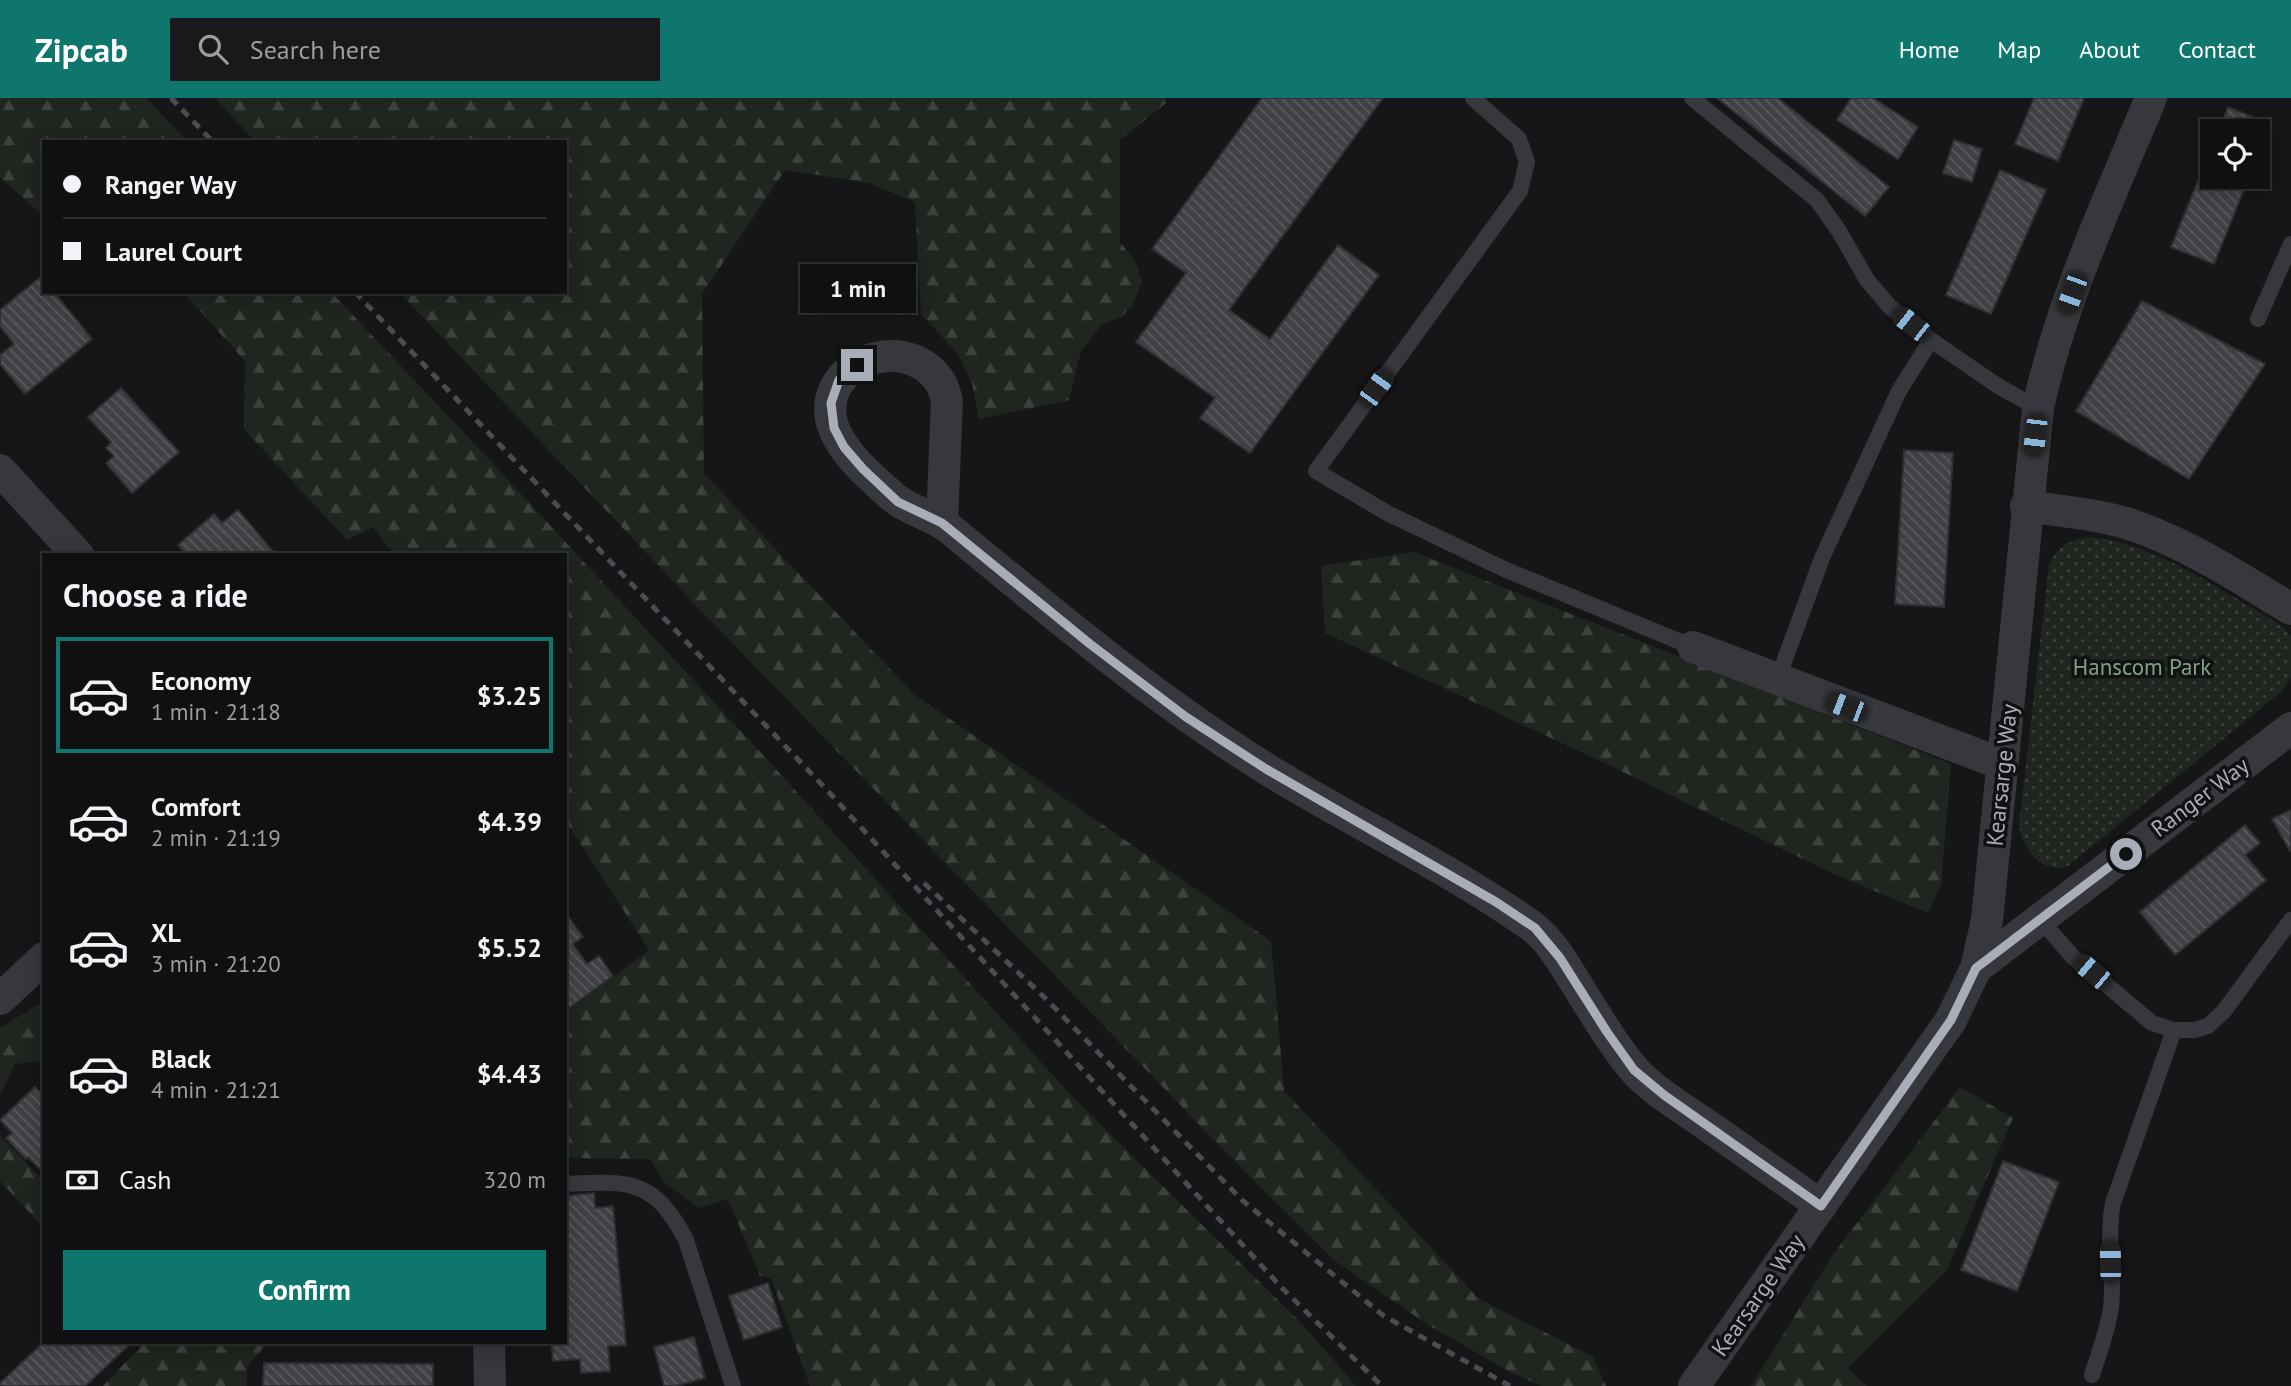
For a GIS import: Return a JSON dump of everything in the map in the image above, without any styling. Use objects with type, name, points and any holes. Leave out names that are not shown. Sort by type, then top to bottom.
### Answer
[{"type":"street","name":"Kearsarge Way","points":[[1694,1386],[1951,1020],[1976,968],[1987,920],[2011,692],[2026,506],[2038,408],[2048,363],[2077,281],[2151,98]]},
{"type":"street","points":[[942,523],[947,400],[940,381],[923,364],[898,356],[876,356],[857,365],[839,380],[831,403],[834,428],[844,447],[863,469],[898,502],[942,523],[1090,644],[1186,717],[1266,769],[1484,895],[1535,928],[1560,958],[1634,1070],[1664,1095],[1821,1206]]},
{"type":"street","points":[[0,470],[76,553]]},
{"type":"street","points":[[2026,506],[2136,526],[2183,545],[2291,609]]},
{"type":"street","points":[[1693,647],[2002,764]]},
{"type":"street","name":"Ranger Way","points":[[1976,968],[2291,729]]},
{"type":"street","points":[[0,999],[42,960]]},
{"type":"street","points":[[489,1344],[490,1386]]},
{"type":"lane","points":[[1472,98],[1519,139],[1527,162],[1520,191],[1317,471],[1387,513],[1504,569],[1693,647]]},
{"type":"lane","points":[[1692,98],[1817,200],[1839,231],[1867,280],[1890,307],[1931,340],[1998,386],[2038,408]]},
{"type":"lane","points":[[2258,318],[2291,243]]},
{"type":"lane","points":[[1777,681],[1822,558],[1899,391],[1931,340]]},
{"type":"lane","points":[[2040,919],[2072,956],[2152,1023],[2174,1030],[2193,1030],[2208,1026],[2224,1011],[2291,920]]},
{"type":"lane","points":[[2092,1375],[2106,1332],[2111,1304],[2109,1223],[2113,1203],[2174,1030]]},
{"type":"lane","points":[[567,1184],[617,1181],[642,1188],[662,1202],[676,1220],[686,1240],[733,1386]]},
{"type":"green space","points":[[0,98],[146,98],[186,140],[42,140],[42,210],[39,212],[0,177]]},
{"type":"green space","points":[[215,98],[1165,98],[1166,103],[1120,140],[1120,242],[1136,262],[1142,281],[1133,305],[1120,318],[1102,324],[1081,351],[1069,400],[979,419],[972,383],[958,354],[921,314],[915,202],[869,183],[785,170],[702,294],[704,474],[915,695],[1271,941],[1284,1091],[1478,1298],[1593,1357],[1606,1386],[1542,1386],[1514,1374],[1428,1325],[1335,1261],[1253,1180],[708,618],[401,294],[567,294],[567,140],[254,140]]},
{"type":"green space","points":[[185,294],[333,294],[775,768],[1069,1093],[1303,1325],[1356,1386],[810,1386],[771,1278],[760,1276],[728,1199],[699,1208],[665,1183],[650,1159],[567,1158],[567,1012],[649,950],[567,823],[567,553],[392,553],[373,527],[347,540],[244,429],[245,361]]},
{"type":"green space","name":"Hanscom Park","points":[[2090,537],[2139,548],[2164,559],[2213,584],[2280,625],[2291,636],[2291,678],[2282,691],[2068,866],[2059,868],[2050,867],[2035,858],[2024,843],[2019,825],[2049,565],[2065,545]]},
{"type":"green space","points":[[1414,552],[1951,764],[1941,884],[1928,913],[1836,875],[1592,757],[1325,633],[1321,566]]},
{"type":"green space","points":[[42,1002],[42,1061],[15,1064],[0,1095],[0,1028]]},
{"type":"green space","points":[[1960,1087],[2013,1118],[1947,1270],[1848,1368],[1867,1386],[1751,1386],[1832,1256]]},
{"type":"green space","points":[[0,1136],[42,1179],[42,1226],[0,1181]]},
{"type":"green space","points":[[267,1344],[247,1366],[247,1386],[103,1386],[141,1346]]},
{"type":"building","points":[[1262,98],[1383,98],[1229,310],[1270,339],[1338,245],[1379,275],[1250,453],[1200,418],[1215,398],[1136,342],[1186,273],[1152,249]]},
{"type":"building","points":[[1717,98],[1778,98],[1889,187],[1865,216]]},
{"type":"building","points":[[1851,98],[1873,98],[1918,127],[1898,159],[1837,120]]},
{"type":"building","points":[[2034,98],[2084,98],[2058,161],[2015,144]]},
{"type":"building","points":[[2228,107],[2258,119],[2224,119]]},
{"type":"building","points":[[1954,140],[1982,149],[1972,182],[1943,173]]},
{"type":"building","points":[[2000,170],[2046,190],[1991,314],[1946,295]]},
{"type":"building","points":[[2200,176],[2200,189],[2244,189],[2214,264],[2171,247]]},
{"type":"building","points":[[42,276],[42,294],[60,294],[57,296],[92,339],[25,394],[0,364],[0,355],[14,344],[0,326],[0,310]]},
{"type":"building","points":[[2142,301],[2265,364],[2189,479],[2076,411]]},
{"type":"building","points":[[121,388],[179,452],[132,493],[106,463],[114,456],[106,448],[111,442],[88,417]]},
{"type":"building","points":[[1904,450],[1953,453],[1944,607],[1895,604]]},
{"type":"building","points":[[238,510],[274,553],[185,553],[178,545],[214,514],[222,523]]},
{"type":"building","points":[[2291,810],[2291,851],[2290,851],[2272,819]]},
{"type":"building","points":[[2245,825],[2260,843],[2245,855],[2266,880],[2175,955],[2140,912]]},
{"type":"building","points":[[567,915],[583,937],[573,944],[587,964],[599,956],[613,976],[567,1009]]},
{"type":"building","points":[[35,1087],[42,1094],[42,1171],[6,1138],[12,1133],[0,1120]]},
{"type":"building","points":[[2003,1161],[2059,1182],[2017,1291],[1961,1270]]},
{"type":"building","points":[[594,1193],[595,1208],[613,1206],[626,1345],[608,1346],[610,1371],[581,1373],[580,1359],[553,1361],[551,1344],[567,1344],[567,1196]]},
{"type":"building","points":[[768,1283],[782,1327],[744,1340],[729,1296]]},
{"type":"building","points":[[694,1337],[705,1378],[675,1386],[664,1386],[654,1347]]},
{"type":"building","points":[[42,1344],[128,1346],[85,1386],[0,1386],[0,1383]]},
{"type":"building","points":[[264,1363],[433,1364],[433,1386],[263,1386]]},
{"type":"railway","points":[[171,98],[211,140]]},
{"type":"railway","points":[[357,294],[825,788],[1282,1288],[1382,1386]]},
{"type":"railway","points":[[924,883],[1044,997],[1243,1201],[1384,1316],[1510,1386]]},
{"type":"route","points":[[857,365],[839,380],[831,403],[834,428],[844,447],[863,469],[898,502],[942,523],[1090,644],[1186,717],[1266,769],[1496,902],[1535,928],[1560,958],[1634,1070],[1664,1095],[1821,1206],[1951,1020],[1976,968],[2126,854]]}]
